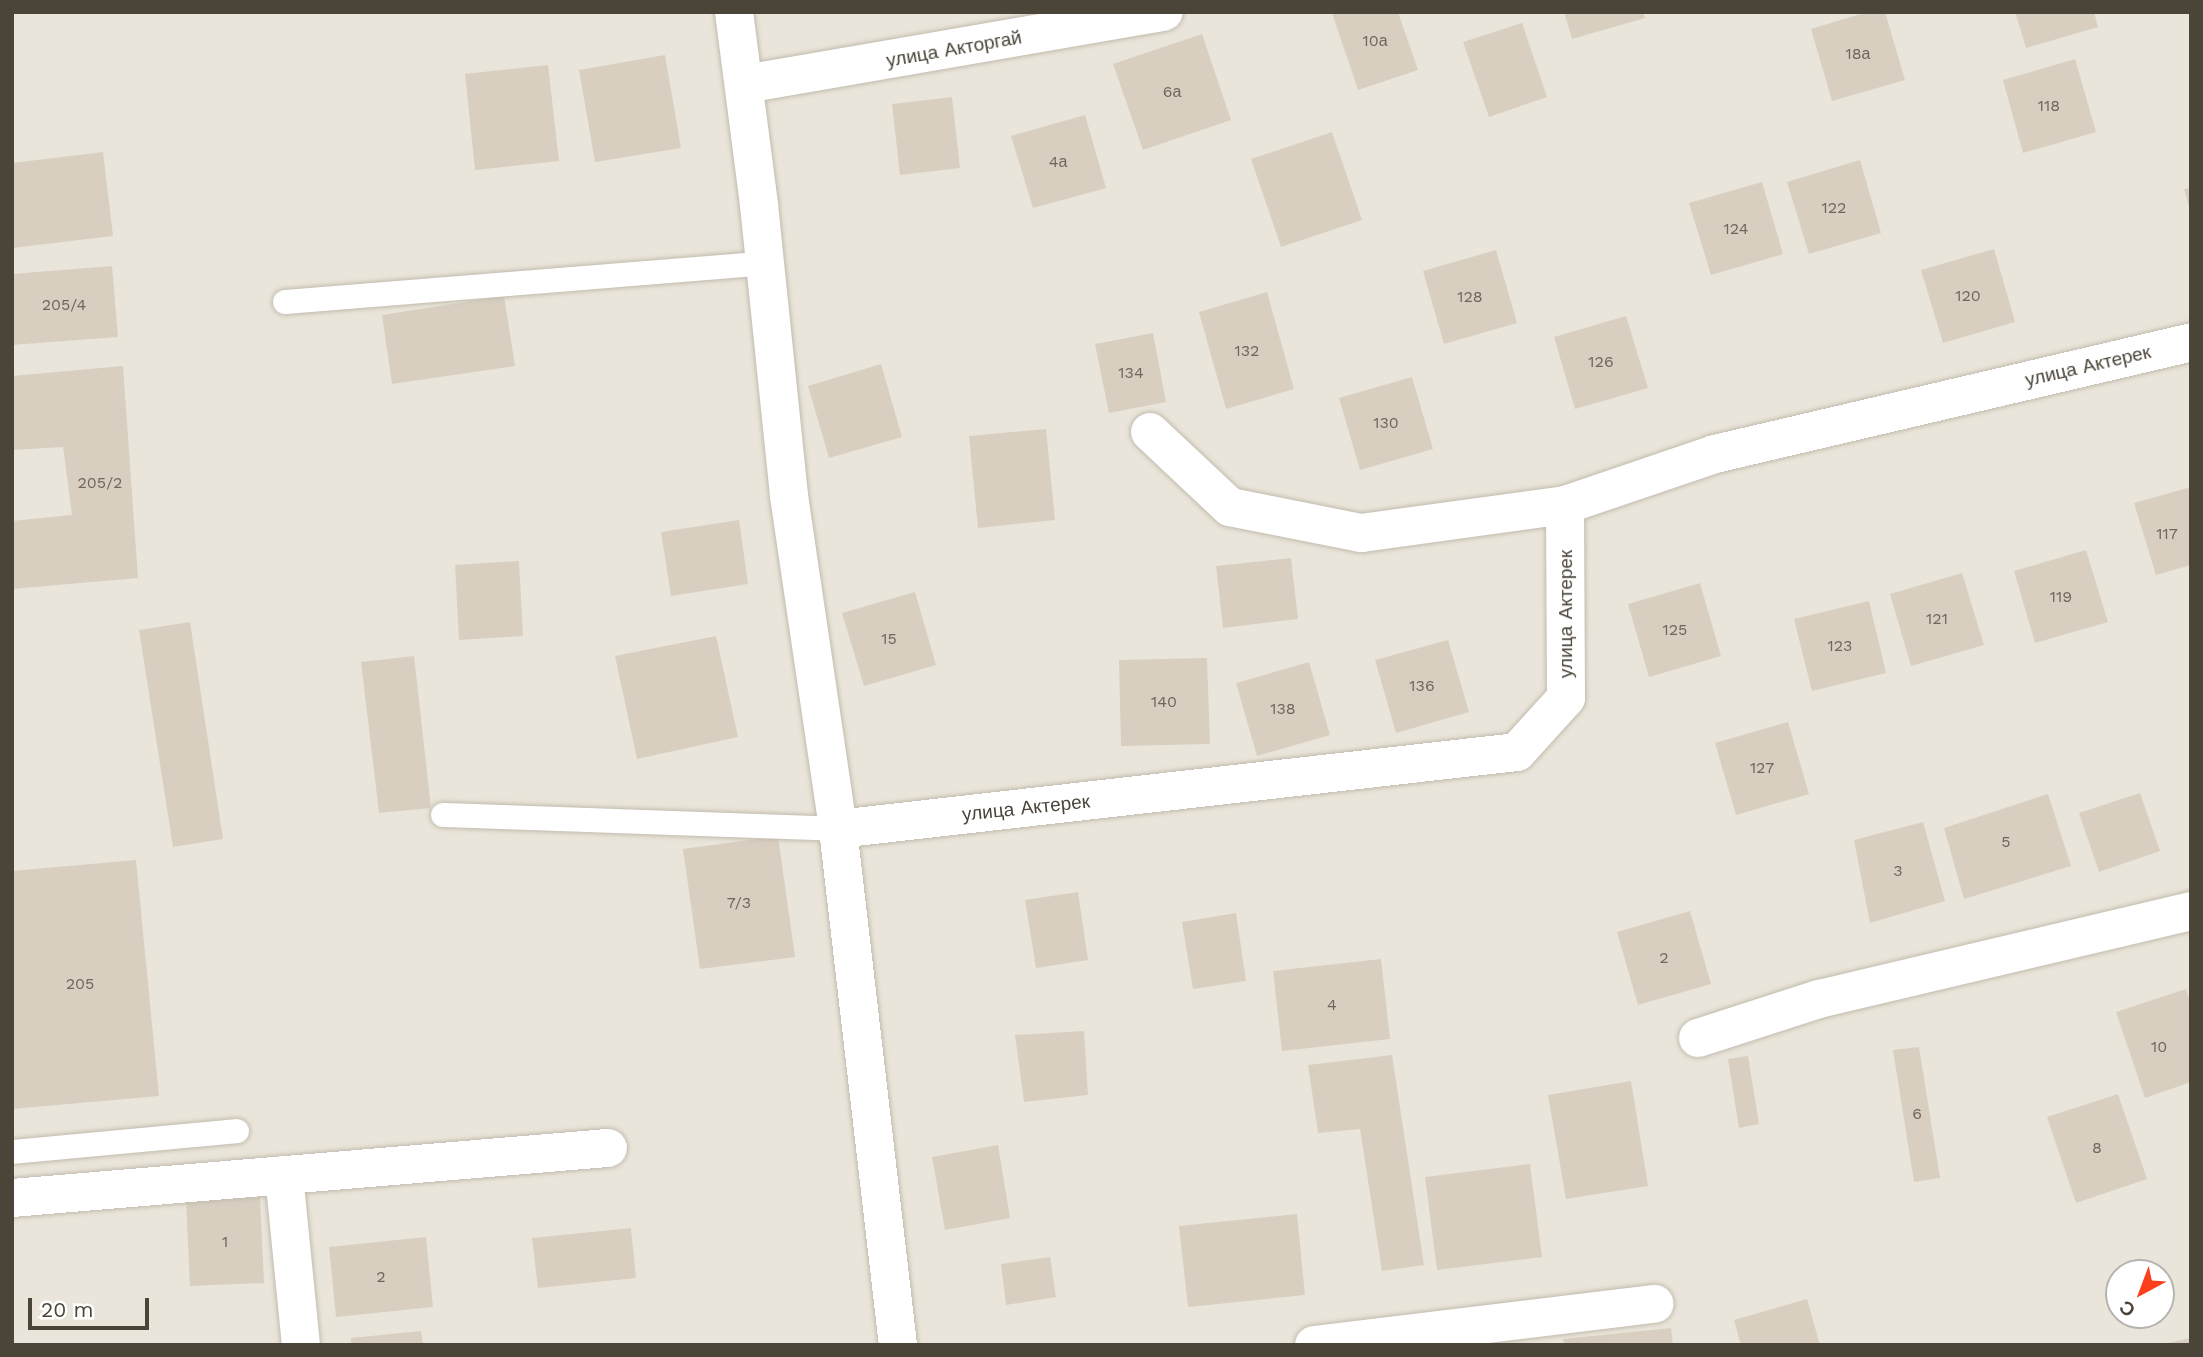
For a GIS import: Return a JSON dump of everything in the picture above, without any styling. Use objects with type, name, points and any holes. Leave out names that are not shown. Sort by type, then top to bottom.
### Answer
[{"type":"street","points":[[734,12],[745,84],[789,496],[838,829],[898,1345]]},
{"type":"street","name":"улица Акторгай","points":[[745,84],[1164,12]]},
{"type":"street","name":"улица Актерек","points":[[838,829],[1517,752],[1566,698],[1565,505],[1715,454],[2191,342]]},
{"type":"street","points":[[1150,432],[1230,507],[1361,533],[1565,505]]},
{"type":"street","points":[[1698,1038],[1819,999],[2191,911]]},
{"type":"street","points":[[12,1198],[608,1148]]},
{"type":"street","points":[[284,1175],[301,1345]]},
{"type":"street","points":[[1314,1345],[1655,1304]]},
{"type":"lane","points":[[285,302],[765,263]]},
{"type":"lane","points":[[443,815],[838,829]]},
{"type":"lane","points":[[12,1152],[237,1131]]},
{"type":"shaded area","points":[[12,12],[2191,12],[2191,1345],[12,1345]]},
{"type":"building","points":[[1398,12],[1418,70],[1358,90],[1332,13]]},
{"type":"building","points":[[1564,12],[1643,12],[1645,18],[1572,39]]},
{"type":"building","points":[[1867,12],[1885,12],[1905,80],[1832,101],[1811,29]]},
{"type":"building","points":[[2015,12],[2094,12],[2098,27],[2026,48]]},
{"type":"building","points":[[1522,23],[1547,97],[1489,117],[1463,42]]},
{"type":"building","points":[[1202,34],[1231,120],[1143,150],[1113,64]]},
{"type":"building","points":[[665,55],[681,148],[595,162],[579,70]]},
{"type":"building","points":[[2075,59],[2096,132],[2023,153],[2003,80]]},
{"type":"building","points":[[548,65],[559,161],[475,170],[465,74]]},
{"type":"building","points":[[952,97],[960,168],[900,175],[892,104]]},
{"type":"building","points":[[1085,115],[1106,188],[1033,208],[1011,136]]},
{"type":"building","points":[[1332,132],[1362,220],[1281,247],[1251,159]]},
{"type":"building","points":[[103,152],[113,236],[12,248],[12,163]]},
{"type":"building","points":[[1860,160],[1881,233],[1809,254],[1787,182]]},
{"type":"building","points":[[1762,182],[1783,254],[1711,275],[1689,203]]},
{"type":"building","points":[[2191,188],[2191,210],[2190,210],[2184,189]]},
{"type":"building","points":[[1994,249],[2015,322],[1943,343],[1921,270]]},
{"type":"building","points":[[1496,250],[1517,323],[1444,344],[1423,271]]},
{"type":"building","points":[[112,266],[118,337],[12,345],[12,274]]},
{"type":"building","points":[[1267,292],[1294,389],[1226,409],[1199,312]]},
{"type":"building","points":[[504,296],[515,366],[392,384],[382,315]]},
{"type":"building","points":[[1626,316],[1648,388],[1575,409],[1554,337]]},
{"type":"building","points":[[1153,333],[1166,402],[1109,413],[1095,344]]},
{"type":"building","points":[[881,364],[902,437],[829,458],[808,386]]},
{"type":"building","points":[[123,366],[138,578],[12,589],[12,521],[72,515],[63,447],[12,450],[12,376]]},
{"type":"building","points":[[1412,377],[1433,449],[1360,470],[1339,398]]},
{"type":"building","points":[[1046,429],[1055,520],[978,528],[969,436]]},
{"type":"building","points":[[2191,487],[2191,565],[2156,575],[2134,503]]},
{"type":"building","points":[[739,520],[748,584],[671,596],[661,532]]},
{"type":"building","points":[[2086,550],[2108,622],[2035,643],[2014,571]]},
{"type":"building","points":[[1291,558],[1298,619],[1223,628],[1216,566]]},
{"type":"building","points":[[519,561],[523,636],[459,640],[455,565]]},
{"type":"building","points":[[1962,573],[1984,645],[1911,666],[1890,594]]},
{"type":"building","points":[[1700,583],[1721,656],[1649,677],[1628,604]]},
{"type":"building","points":[[915,592],[936,665],[864,686],[842,613]]},
{"type":"building","points":[[1869,601],[1886,673],[1812,691],[1794,619]]},
{"type":"building","points":[[190,622],[223,839],[173,847],[139,630]]},
{"type":"building","points":[[716,636],[738,737],[637,759],[615,656]]},
{"type":"building","points":[[1448,640],[1469,712],[1396,733],[1375,660]]},
{"type":"building","points":[[414,656],[431,808],[379,813],[361,662]]},
{"type":"building","points":[[1207,658],[1210,744],[1121,746],[1119,660]]},
{"type":"building","points":[[1309,662],[1330,735],[1257,756],[1236,683]]},
{"type":"building","points":[[1788,722],[1809,794],[1736,815],[1715,743]]},
{"type":"building","points":[[2140,793],[2160,851],[2099,872],[2079,813]]},
{"type":"building","points":[[2048,794],[2071,866],[1964,899],[1944,828]]},
{"type":"building","points":[[1923,822],[1945,901],[1870,923],[1854,840]]},
{"type":"building","points":[[778,836],[795,957],[700,969],[683,849]]},
{"type":"building","points":[[136,860],[159,1096],[12,1109],[12,871]]},
{"type":"building","points":[[1078,892],[1088,960],[1036,968],[1025,900]]},
{"type":"building","points":[[1690,911],[1711,984],[1638,1005],[1617,932]]},
{"type":"building","points":[[1236,913],[1246,981],[1193,989],[1182,922]]},
{"type":"building","points":[[1381,959],[1390,1039],[1282,1051],[1273,971]]},
{"type":"building","points":[[2186,989],[2191,1004],[2191,1082],[2145,1098],[2116,1012]]},
{"type":"building","points":[[1084,1031],[1088,1095],[1024,1102],[1015,1035]]},
{"type":"building","points":[[1919,1047],[1940,1178],[1914,1182],[1893,1050]]},
{"type":"building","points":[[1392,1055],[1424,1265],[1382,1271],[1360,1129],[1318,1133],[1308,1065]]},
{"type":"building","points":[[1748,1056],[1759,1124],[1739,1128],[1728,1059]]},
{"type":"building","points":[[1631,1081],[1648,1186],[1566,1199],[1548,1095]]},
{"type":"building","points":[[2118,1094],[2147,1179],[2076,1203],[2047,1117]]},
{"type":"building","points":[[998,1145],[1010,1218],[945,1230],[932,1157]]},
{"type":"building","points":[[1530,1164],[1542,1257],[1437,1270],[1425,1177]]},
{"type":"building","points":[[260,1197],[264,1283],[190,1286],[186,1201]]},
{"type":"building","points":[[1297,1214],[1305,1295],[1188,1307],[1179,1226]]},
{"type":"building","points":[[631,1228],[636,1278],[538,1288],[532,1238]]},
{"type":"building","points":[[426,1237],[433,1307],[336,1317],[329,1247]]},
{"type":"building","points":[[1050,1257],[1056,1297],[1006,1305],[1001,1264]]},
{"type":"building","points":[[1807,1299],[1820,1345],[1741,1345],[1734,1320]]},
{"type":"building","points":[[1671,1328],[1673,1345],[1564,1345],[1563,1339]]},
{"type":"building","points":[[421,1331],[423,1345],[351,1345],[351,1338]]},
{"type":"building","points":[[2191,1338],[2191,1345],[2163,1345],[2163,1344]]}]
